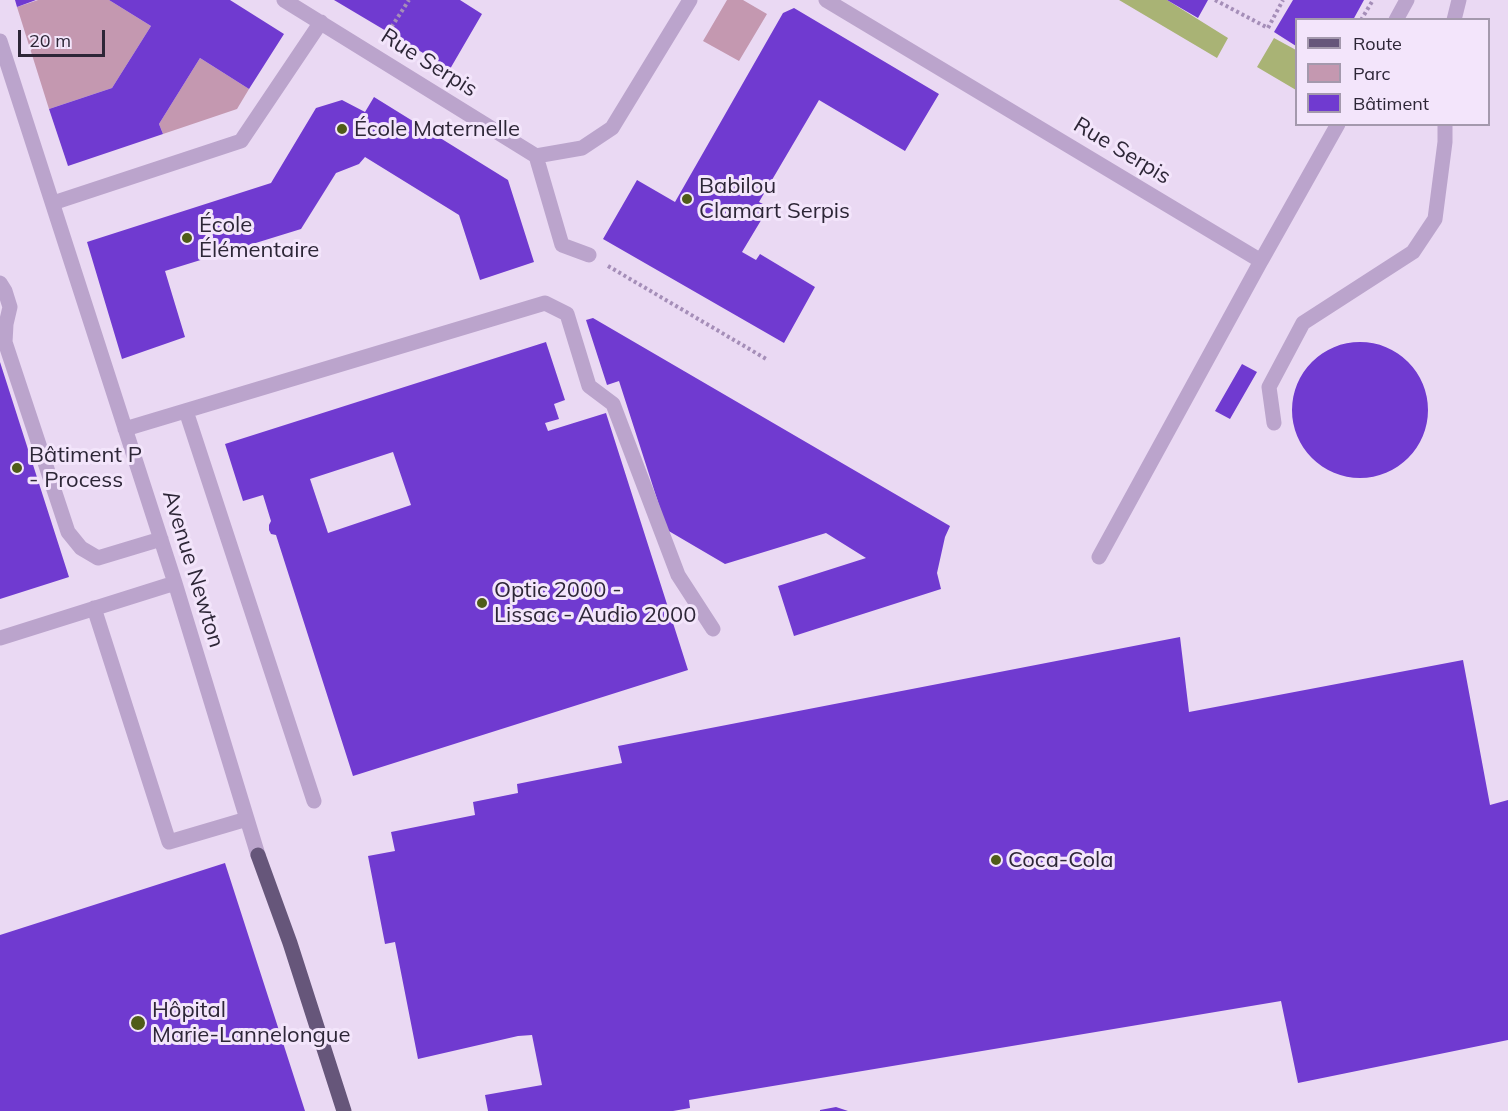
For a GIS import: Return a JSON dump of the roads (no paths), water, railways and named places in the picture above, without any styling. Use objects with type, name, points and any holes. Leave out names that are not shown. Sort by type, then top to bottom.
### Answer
[{"type":"main road","name":"Avenue Newton","points":[[258,855],[287,934],[344,1111]]},
{"type":"street","name":"Rue Serpis","points":[[284,0],[536,156]]},
{"type":"street","points":[[589,255],[562,245],[536,156],[582,148],[612,128],[690,0]]},
{"type":"street","name":"Rue Serpis","points":[[826,0],[1261,261]]},
{"type":"street","points":[[1397,18],[1407,0]]},
{"type":"street","points":[[1454,18],[1459,0]]},
{"type":"street","points":[[53,203],[241,141],[321,22]]},
{"type":"street","name":"Avenue Newton","points":[[0,41],[175,583],[258,855]]},
{"type":"street","points":[[1099,557],[1337,126]]},
{"type":"street","points":[[1274,423],[1269,387],[1303,323],[1413,252],[1435,219],[1445,126]]},
{"type":"street","points":[[0,283],[10,307],[5,342],[68,532],[81,548],[98,558],[161,539]]},
{"type":"street","points":[[125,429],[545,303],[567,314],[590,386],[613,404],[678,575],[713,629]]},
{"type":"street","points":[[186,411],[314,801]]},
{"type":"street","points":[[0,638],[175,583]]},
{"type":"street","points":[[94,608],[169,842],[247,819]]},
{"type":"place","name":"École Maternelle","points":[[342,129]]},
{"type":"place","name":"Babilou Clamart Serpis","points":[[687,199]]},
{"type":"place","name":"École Élémentaire","points":[[187,238]]},
{"type":"place","name":"Bâtiment P - Process","points":[[17,468]]},
{"type":"place","name":"Optic 2000 - Lissac - Audio 2000","points":[[482,603]]},
{"type":"place","name":"Coca-Cola","points":[[996,860]]},
{"type":"place","name":"Hôpital Marie-Lannelongue","points":[[138,1023]]}]
